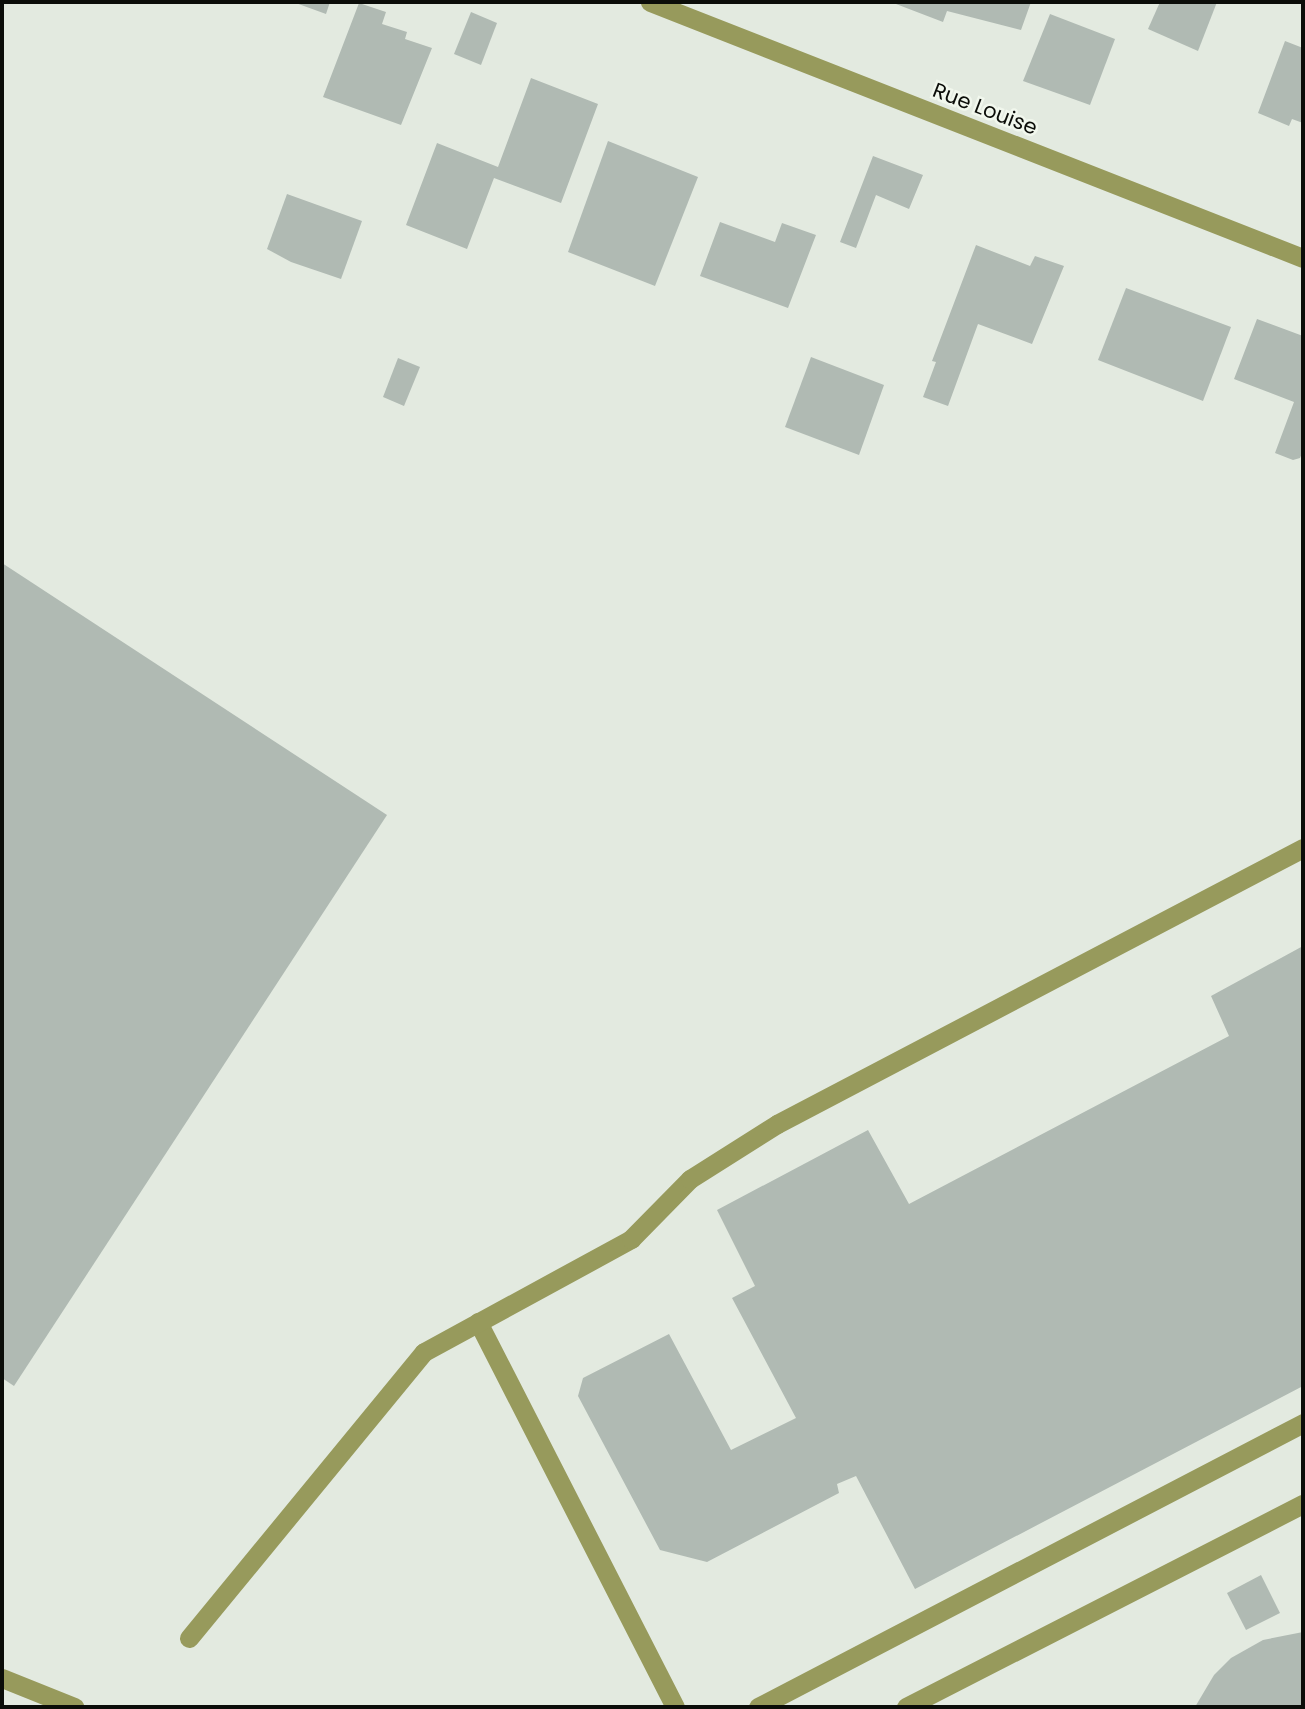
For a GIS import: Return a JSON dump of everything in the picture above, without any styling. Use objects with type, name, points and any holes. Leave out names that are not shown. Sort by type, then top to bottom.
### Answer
[{"type":"street","name":"Rue Louise","points":[[650,2],[1303,258]]},
{"type":"street","points":[[189,1638],[424,1352],[631,1238],[690,1179],[777,1124],[1303,848]]},
{"type":"street","points":[[478,1322],[675,1707]]},
{"type":"street","points":[[758,1707],[1303,1423]]},
{"type":"street","points":[[906,1707],[1303,1504]]},
{"type":"street","points":[[2,1678],[74,1707]]},
{"type":"building","points":[[293,2],[330,2],[326,14]]},
{"type":"building","points":[[1031,2],[1021,30],[947,11],[943,22],[896,4]]},
{"type":"building","points":[[1160,2],[1217,2],[1198,51],[1148,29]]},
{"type":"building","points":[[359,3],[386,12],[382,24],[407,32],[405,39],[432,48],[401,125],[323,97]]},
{"type":"building","points":[[471,12],[497,23],[481,65],[454,54]]},
{"type":"building","points":[[1050,14],[1115,39],[1090,105],[1023,81]]},
{"type":"building","points":[[1285,41],[1303,48],[1303,123],[1292,119],[1289,126],[1258,113]]},
{"type":"building","points":[[531,78],[598,104],[561,203],[494,178],[467,249],[406,225],[437,143],[498,167]]},
{"type":"building","points":[[608,141],[698,177],[655,286],[568,252]]},
{"type":"building","points":[[873,156],[923,175],[909,209],[876,195],[856,248],[840,242]]},
{"type":"building","points":[[287,194],[362,221],[341,279],[291,262],[267,249]]},
{"type":"building","points":[[720,222],[775,242],[782,223],[816,235],[788,308],[700,276]]},
{"type":"building","points":[[976,245],[1030,266],[1035,256],[1064,266],[1032,344],[978,324],[948,406],[923,397],[936,362],[932,361]]},
{"type":"building","points":[[1126,288],[1231,327],[1203,401],[1098,360]]},
{"type":"building","points":[[1257,319],[1303,336],[1303,451],[1300,458],[1293,460],[1275,453],[1294,402],[1234,379]]},
{"type":"building","points":[[811,357],[884,385],[859,455],[785,427]]},
{"type":"building","points":[[398,358],[420,367],[404,406],[383,397]]},
{"type":"building","points":[[2,563],[387,815],[14,1386],[2,1378]]},
{"type":"building","points":[[1303,946],[1303,1386],[915,1589],[856,1476],[837,1484],[839,1493],[707,1562],[660,1550],[578,1396],[583,1378],[669,1334],[731,1450],[796,1418],[732,1298],[755,1286],[717,1210],[868,1130],[909,1204],[1229,1036],[1211,996]]},
{"type":"building","points":[[1261,1575],[1280,1613],[1246,1630],[1227,1593]]},
{"type":"building","points":[[1303,1632],[1303,1707],[1195,1707],[1214,1675],[1231,1658],[1263,1640]]}]
